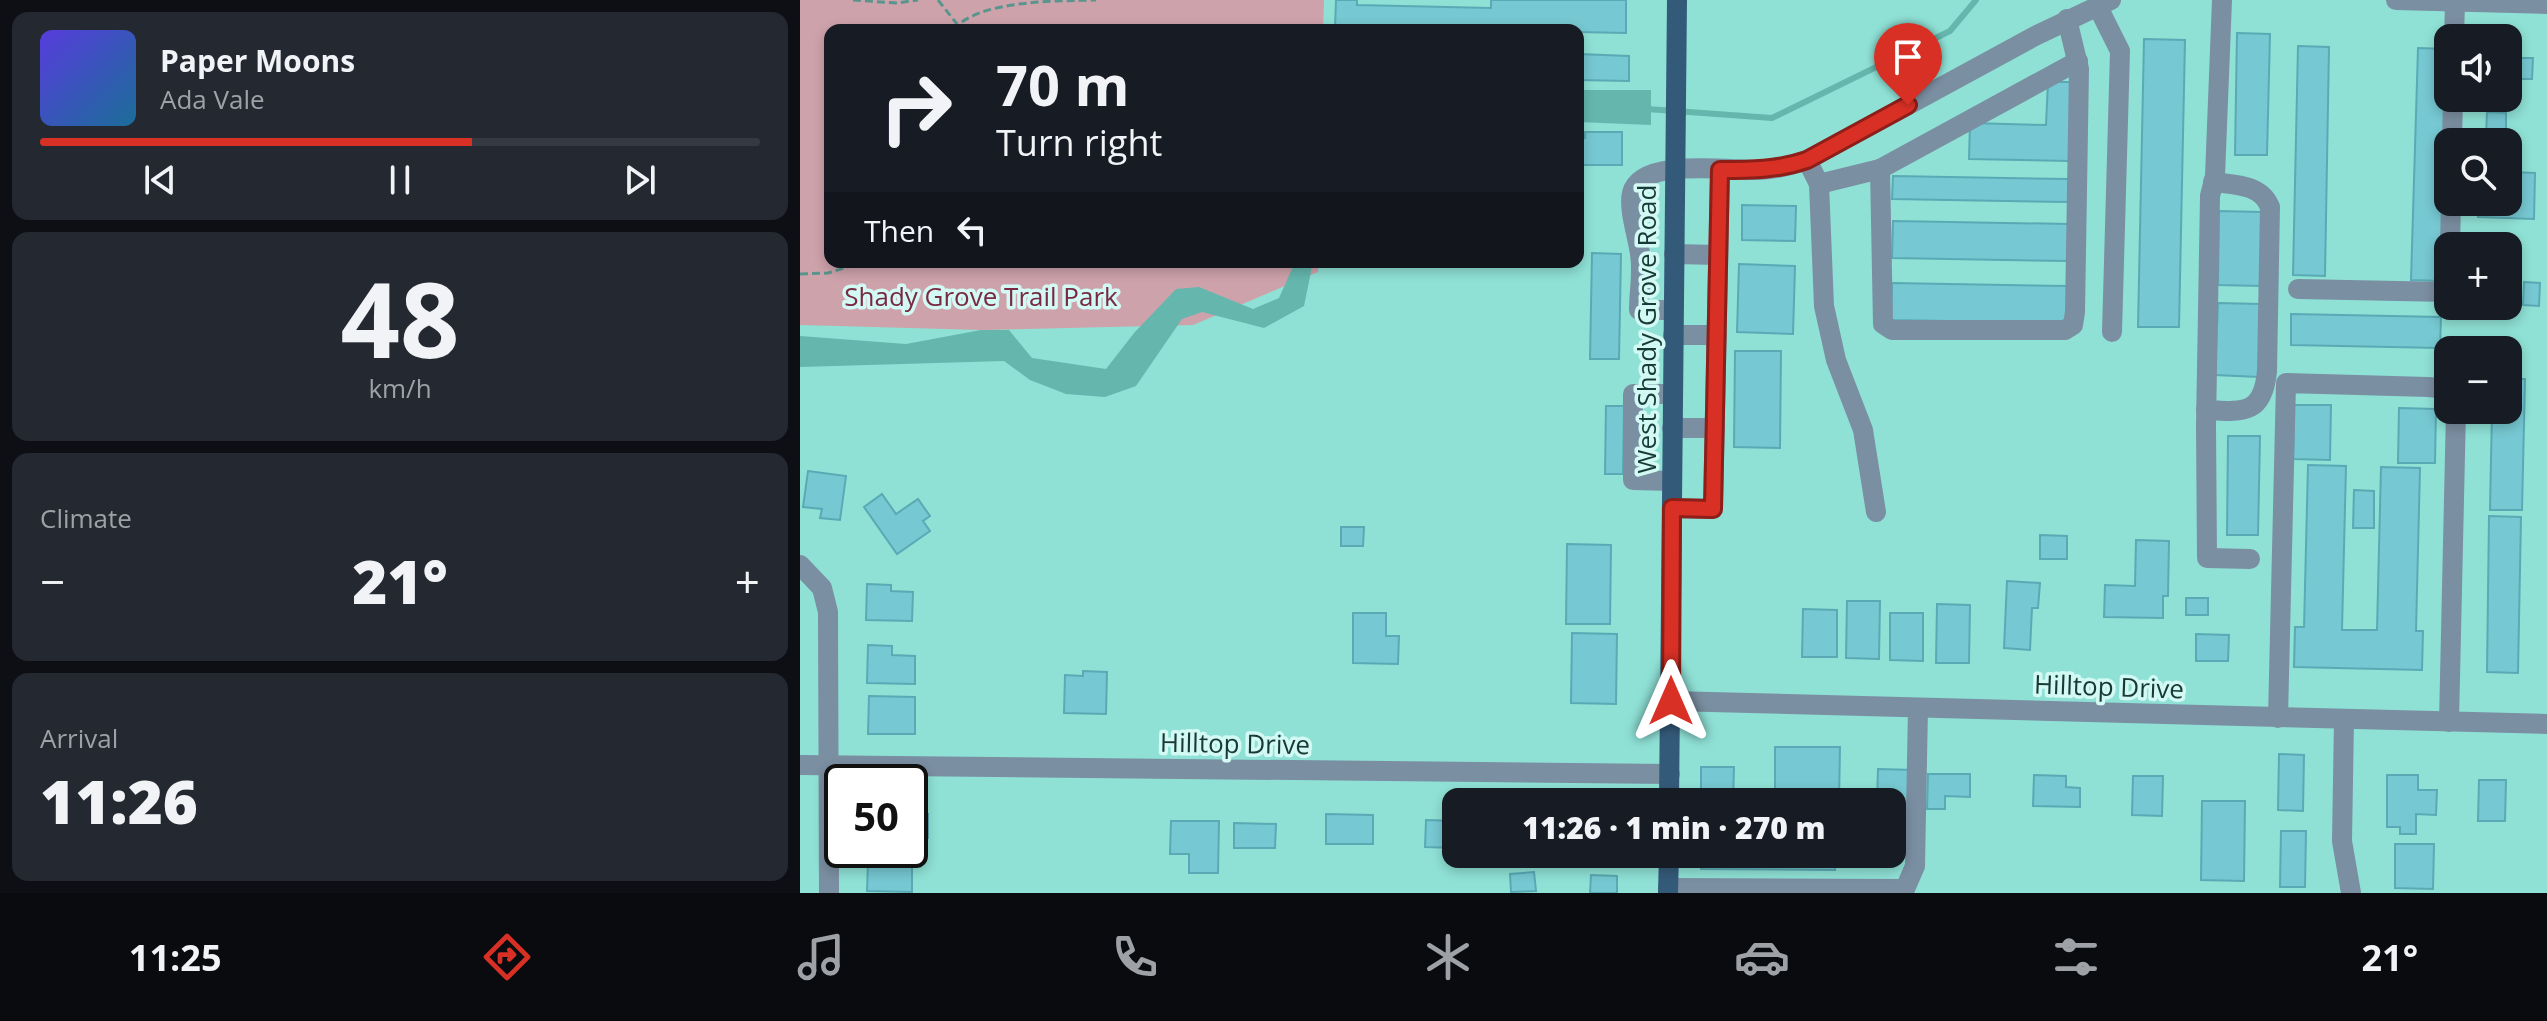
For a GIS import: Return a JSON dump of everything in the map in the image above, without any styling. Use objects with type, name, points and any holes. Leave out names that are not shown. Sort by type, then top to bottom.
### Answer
[{"type":"main road","name":"West Shady Grove Road","points":[[1670,788],[1677,0]]},
{"type":"main road","points":[[1668,890],[1669,868]]},
{"type":"street","points":[[2222,0],[2210,196],[2207,558],[2250,559]]},
{"type":"street","points":[[2396,0],[2547,4]]},
{"type":"street","points":[[2454,24],[2455,2]]},
{"type":"street","points":[[1673,310],[1639,310],[1641,256],[1635,232],[1632,194],[1637,183],[1652,174],[1674,168],[1761,170],[1807,160],[2067,19],[2104,3],[2120,51],[2112,332]]},
{"type":"street","points":[[1880,169],[1883,324],[1892,330],[2065,330],[2073,325],[2078,61],[2067,19]]},
{"type":"street","points":[[1819,184],[1880,169],[2078,61]]},
{"type":"street","points":[[1807,160],[1819,184],[1824,306],[1836,360],[1863,430],[1876,512]]},
{"type":"street","points":[[1672,508],[1713,509],[1720,170]]},
{"type":"street","points":[[2206,410],[2249,410],[2260,401],[2267,371],[2270,207],[2259,191],[2213,182]]},
{"type":"street","points":[[1674,254],[1718,255]]},
{"type":"street","points":[[2298,289],[2434,292]]},
{"type":"street","points":[[1673,335],[1717,335]]},
{"type":"street","points":[[2278,718],[2286,383],[2434,388]]},
{"type":"street","points":[[1672,394],[1633,394],[1633,480],[1672,481]]},
{"type":"street","points":[[2449,722],[2456,424]]},
{"type":"street","points":[[1672,428],[1715,428]]},
{"type":"street","points":[[800,565],[822,588],[828,612],[829,764]]},
{"type":"street","name":"Hilltop Drive","points":[[1671,701],[2547,724]]},
{"type":"street","points":[[1668,890],[1905,889],[1915,866],[1918,708]]},
{"type":"street","points":[[2344,719],[2342,841],[2351,893]]},
{"type":"street","name":"Hilltop Drive","points":[[800,765],[824,766]]},
{"type":"street","name":"Hilltop Drive","points":[[928,767],[1670,774]]},
{"type":"street","points":[[829,868],[829,893]]},
{"type":"path","points":[[853,0],[897,3],[918,0]]},
{"type":"path","points":[[938,0],[957,24],[993,2],[1096,0]]},
{"type":"path","points":[[800,274],[828,273],[844,268]]},
{"type":"green space","name":"Shady Grove Trail Park","points":[[800,0],[1324,0],[1323,24],[824,24],[824,268],[1318,268],[1318,272],[1193,325],[981,330],[800,325]]},
{"type":"water","points":[[1584,90],[1651,90],[1651,125],[1584,122]]},
{"type":"water","points":[[1292,268],[1312,268],[1304,306],[1264,328],[1202,312],[1182,319],[1136,386],[1105,397],[1066,394],[1030,380],[1004,361],[800,367],[800,336],[906,344],[981,330],[1009,330],[1032,358],[1106,369],[1134,333],[1176,289],[1199,287],[1253,309],[1279,298]]},
{"type":"building","points":[[1336,0],[1357,0],[1357,5],[1491,8],[1491,0],[1626,0],[1626,33],[1584,32],[1584,24],[1335,24]]},
{"type":"building","points":[[2237,33],[2270,34],[2267,155],[2235,155]]},
{"type":"building","points":[[2144,39],[2185,40],[2179,327],[2138,327]]},
{"type":"building","points":[[2298,46],[2329,47],[2325,276],[2293,275]]},
{"type":"building","points":[[2418,48],[2434,49],[2434,112],[2446,112],[2446,128],[2434,128],[2434,216],[2444,216],[2443,232],[2434,232],[2434,281],[2411,280]]},
{"type":"building","points":[[1584,54],[1629,56],[1629,81],[1584,80]]},
{"type":"building","points":[[2522,58],[2533,58],[2532,79],[2522,79]]},
{"type":"building","points":[[2048,82],[2071,82],[2069,161],[1969,159],[1970,123],[2046,125]]},
{"type":"building","points":[[2487,112],[2506,113],[2506,128],[2486,128]]},
{"type":"building","points":[[1585,132],[1622,132],[1622,165],[1584,165]]},
{"type":"building","points":[[2522,172],[2535,173],[2534,219],[2478,217],[2522,216]]},
{"type":"building","points":[[1893,176],[2068,179],[2068,202],[1892,199]]},
{"type":"building","points":[[1742,205],[1796,206],[1795,241],[1742,240]]},
{"type":"building","points":[[2219,211],[2263,212],[2262,286],[2218,285]]},
{"type":"building","points":[[1893,221],[2069,224],[2068,261],[1892,258]]},
{"type":"building","points":[[1592,253],[1621,254],[1619,359],[1590,359]]},
{"type":"building","points":[[1739,264],[1795,266],[1793,334],[1737,332]]},
{"type":"building","points":[[2524,282],[2540,283],[2539,306],[2523,305]]},
{"type":"building","points":[[1892,283],[2068,286],[2067,323],[1891,320]]},
{"type":"building","points":[[2218,303],[2261,304],[2259,377],[2215,375]]},
{"type":"building","points":[[2291,314],[2434,317],[2434,320],[2441,320],[2440,336],[2434,336],[2434,348],[2291,345]]},
{"type":"building","points":[[1735,351],[1781,351],[1780,448],[1734,447]]},
{"type":"building","points":[[2522,379],[2525,379],[2522,510],[2490,510],[2492,424],[2522,424]]},
{"type":"building","points":[[2294,405],[2331,405],[2330,460],[2293,459]]},
{"type":"building","points":[[1606,406],[1624,406],[1623,474],[1605,474]]},
{"type":"building","points":[[2399,408],[2434,409],[2435,463],[2398,463]]},
{"type":"building","points":[[2228,436],[2260,436],[2258,535],[2227,535]]},
{"type":"building","points":[[2308,465],[2346,466],[2342,630],[2377,630],[2381,467],[2420,468],[2416,631],[2423,631],[2422,670],[2294,667],[2295,627],[2304,627]]},
{"type":"building","points":[[808,471],[846,476],[840,520],[820,518],[822,509],[803,507]]},
{"type":"building","points":[[2354,490],[2374,491],[2374,528],[2353,528]]},
{"type":"building","points":[[882,494],[896,514],[918,499],[930,516],[923,521],[930,531],[897,554],[864,507]]},
{"type":"building","points":[[2489,516],[2521,517],[2518,673],[2487,672]]},
{"type":"building","points":[[1341,527],[1364,527],[1363,546],[1341,546]]},
{"type":"building","points":[[2040,535],[2067,536],[2067,559],[2040,559]]},
{"type":"building","points":[[2136,540],[2169,541],[2168,596],[2163,596],[2163,618],[2104,617],[2105,585],[2135,586]]},
{"type":"building","points":[[1567,544],[1611,545],[1610,624],[1566,624]]},
{"type":"building","points":[[2007,581],[2040,583],[2038,608],[2032,608],[2030,650],[2004,648]]},
{"type":"building","points":[[867,584],[891,585],[891,591],[913,592],[912,621],[866,620]]},
{"type":"building","points":[[2186,598],[2208,598],[2208,615],[2186,615]]},
{"type":"building","points":[[1847,601],[1880,601],[1879,659],[1846,658]]},
{"type":"building","points":[[1937,604],[1970,605],[1969,663],[1936,663]]},
{"type":"building","points":[[1803,609],[1837,610],[1837,657],[1802,657]]},
{"type":"building","points":[[1353,613],[1386,613],[1386,636],[1399,636],[1398,664],[1353,663]]},
{"type":"building","points":[[1890,613],[1923,613],[1923,661],[1890,660]]},
{"type":"building","points":[[1572,633],[1617,634],[1616,704],[1571,703]]},
{"type":"building","points":[[2196,634],[2229,635],[2228,661],[2196,661]]},
{"type":"building","points":[[868,645],[892,646],[892,655],[915,656],[915,684],[867,683]]},
{"type":"building","points":[[1083,671],[1107,672],[1106,714],[1064,713],[1065,675],[1083,676]]},
{"type":"building","points":[[869,696],[915,697],[915,734],[868,734]]},
{"type":"building","points":[[1775,747],[1840,747],[1839,788],[1775,788]]},
{"type":"building","points":[[2279,754],[2304,755],[2303,811],[2278,810]]},
{"type":"building","points":[[1701,767],[1734,767],[1733,788],[1701,788]]},
{"type":"building","points":[[1878,769],[1914,770],[1914,844],[1906,844],[1906,788],[1877,788]]},
{"type":"building","points":[[1928,774],[1970,774],[1970,797],[1945,796],[1945,809],[1927,809]]},
{"type":"building","points":[[2034,775],[2066,776],[2066,787],[2080,788],[2080,807],[2033,806]]},
{"type":"building","points":[[2387,775],[2418,775],[2418,790],[2437,790],[2436,815],[2416,814],[2416,834],[2400,834],[2400,827],[2387,827]]},
{"type":"building","points":[[2133,776],[2163,776],[2162,816],[2132,815]]},
{"type":"building","points":[[2479,780],[2506,780],[2505,821],[2478,821]]},
{"type":"building","points":[[2202,801],[2245,801],[2244,881],[2201,880]]},
{"type":"building","points":[[1326,814],[1373,815],[1373,844],[1326,844]]},
{"type":"building","points":[[1426,820],[1442,821],[1442,848],[1425,847]]},
{"type":"building","points":[[1171,821],[1219,821],[1218,873],[1189,873],[1189,854],[1170,854]]},
{"type":"building","points":[[1234,823],[1276,824],[1275,848],[1234,848]]},
{"type":"building","points":[[2281,831],[2306,831],[2305,887],[2280,887]]},
{"type":"building","points":[[2395,844],[2434,844],[2433,889],[2395,888]]},
{"type":"building","points":[[868,868],[912,868],[912,892],[867,891]]},
{"type":"building","points":[[1835,868],[1835,870],[1701,869]]},
{"type":"building","points":[[1534,872],[1536,891],[1511,892],[1510,874]]},
{"type":"building","points":[[1591,875],[1617,876],[1617,893],[1590,893]]},
{"type":"waterway","points":[[1647,109],[1772,118],[1950,31],[1976,0]]},
{"type":"route","points":[[1671,701],[1672,508],[1713,509],[1720,170],[1761,170],[1807,160],[1908,105]]}]
